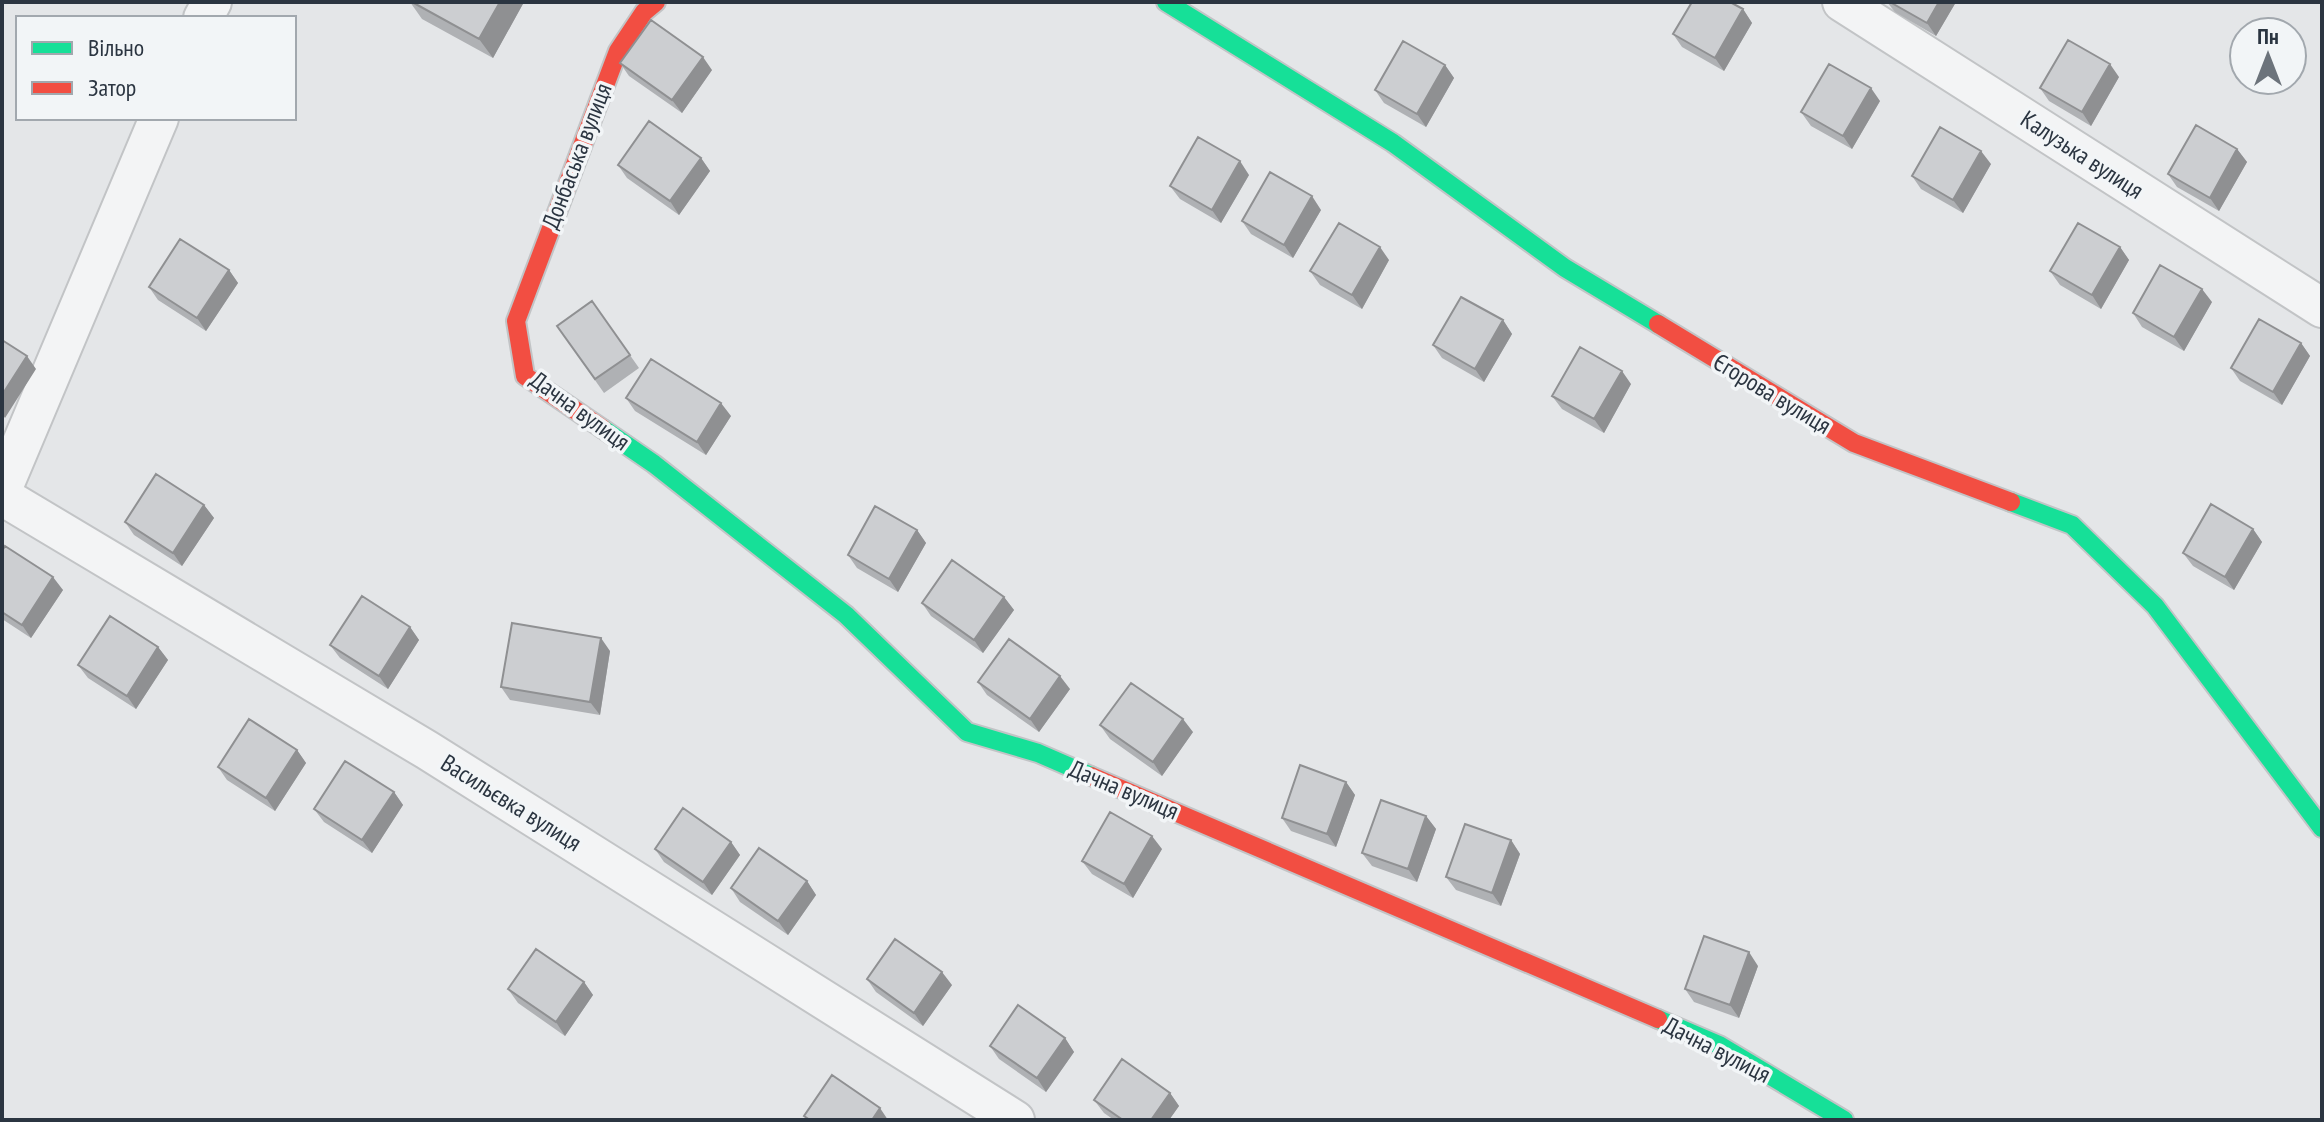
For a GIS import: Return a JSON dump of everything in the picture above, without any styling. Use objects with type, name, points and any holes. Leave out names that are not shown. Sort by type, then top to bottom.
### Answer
[{"type":"street","name":"Донбаська вулиця","points":[[516,321],[618,51],[644,12],[656,2]]},
{"type":"street","name":"Єгорова вулиця","points":[[1166,2],[1393,143],[1565,268],[1854,443],[2072,525],[2155,606],[2322,828]]},
{"type":"street","name":"Калузька вулиця","points":[[1842,2],[2322,308]]},
{"type":"street","points":[[2,490],[158,120]]},
{"type":"street","name":"Дачна вулиця","points":[[516,321],[525,376],[654,464],[846,615],[967,732],[1038,753],[1719,1045],[1844,1120]]},
{"type":"street","name":"Васильєвка вулиця","points":[[2,496],[427,750],[1015,1120]]},
{"type":"building","points":[[412,2],[500,2],[479,39]]},
{"type":"building","points":[[1692,2],[1730,2],[1743,9],[1715,58],[1673,34]]},
{"type":"building","points":[[1890,2],[1939,2],[1927,23]]},
{"type":"building","points":[[651,20],[703,57],[672,100],[620,63]]},
{"type":"building","points":[[2068,40],[2110,64],[2082,112],[2040,88]]},
{"type":"building","points":[[1403,41],[1445,65],[1417,114],[1375,90]]},
{"type":"building","points":[[1829,64],[1871,88],[1843,136],[1801,112]]},
{"type":"building","points":[[649,121],[701,158],[670,201],[618,165]]},
{"type":"building","points":[[2196,125],[2237,149],[2210,198],[2168,174]]},
{"type":"building","points":[[1940,127],[1981,151],[1953,200],[1912,176]]},
{"type":"building","points":[[1198,137],[1240,161],[1212,210],[1170,186]]},
{"type":"building","points":[[1270,172],[1312,196],[1284,245],[1242,221]]},
{"type":"building","points":[[1339,223],[1380,247],[1352,295],[1310,271]]},
{"type":"building","points":[[2078,223],[2120,247],[2092,295],[2050,271]]},
{"type":"building","points":[[180,239],[229,270],[197,318],[149,287]]},
{"type":"building","points":[[2160,265],[2202,289],[2174,337],[2133,313]]},
{"type":"building","points":[[1461,297],[1503,320],[1475,369],[1433,345]]},
{"type":"building","points":[[592,301],[630,355],[595,379],[557,326]]},
{"type":"building","points":[[2259,319],[2301,343],[2273,392],[2231,368]]},
{"type":"building","points":[[2,340],[27,356],[2,395]]},
{"type":"building","points":[[1580,347],[1622,371],[1594,419],[1552,396]]},
{"type":"building","points":[[651,359],[721,403],[697,442],[626,398]]},
{"type":"building","points":[[156,474],[204,505],[173,553],[125,522]]},
{"type":"building","points":[[2211,504],[2253,529],[2225,577],[2183,553]]},
{"type":"building","points":[[875,506],[917,530],[889,579],[848,555]]},
{"type":"building","points":[[5,546],[53,577],[22,625],[2,612],[2,551]]},
{"type":"building","points":[[952,560],[1004,597],[974,640],[922,603]]},
{"type":"building","points":[[362,596],[410,627],[379,676],[330,645]]},
{"type":"building","points":[[110,616],[158,647],[127,696],[78,665]]},
{"type":"building","points":[[512,623],[601,638],[590,702],[501,687]]},
{"type":"building","points":[[1009,639],[1060,676],[1030,719],[978,682]]},
{"type":"building","points":[[1131,683],[1183,719],[1153,762],[1100,725]]},
{"type":"building","points":[[249,719],[297,750],[266,798],[218,767]]},
{"type":"building","points":[[345,761],[394,792],[362,840],[314,809]]},
{"type":"building","points":[[1300,765],[1346,782],[1327,834],[1282,818]]},
{"type":"building","points":[[1381,800],[1426,816],[1408,869],[1362,853]]},
{"type":"building","points":[[683,808],[731,842],[703,882],[655,849]]},
{"type":"building","points":[[1110,812],[1152,836],[1124,884],[1082,861]]},
{"type":"building","points":[[1465,824],[1511,840],[1492,893],[1446,877]]},
{"type":"building","points":[[759,848],[807,881],[778,921],[731,888]]},
{"type":"building","points":[[1704,936],[1749,952],[1730,1005],[1685,989]]},
{"type":"building","points":[[895,939],[942,972],[914,1013],[867,979]]},
{"type":"building","points":[[536,949],[584,982],[556,1022],[508,989]]},
{"type":"building","points":[[1018,1005],[1065,1038],[1037,1078],[990,1046]]},
{"type":"building","points":[[1122,1059],[1170,1093],[1151,1120],[1123,1120],[1094,1100]]},
{"type":"building","points":[[832,1075],[880,1108],[872,1120],[810,1120],[804,1116]]},
{"type":"traffic: fast","points":[[1166,2],[1393,143],[1565,268],[1658,324]]},
{"type":"traffic: fast","points":[[603,429],[654,464],[846,615],[967,732],[1038,753],[1091,776]]},
{"type":"traffic: fast","points":[[2011,502],[2072,525],[2155,606],[2322,828]]},
{"type":"traffic: fast","points":[[1658,1019],[1719,1045],[1844,1120]]},
{"type":"traffic: jam","points":[[603,429],[525,376],[516,321],[618,51],[644,12],[656,2]]},
{"type":"traffic: jam","points":[[1658,324],[1854,443],[2011,502]]},
{"type":"traffic: jam","points":[[1091,776],[1658,1019]]}]
